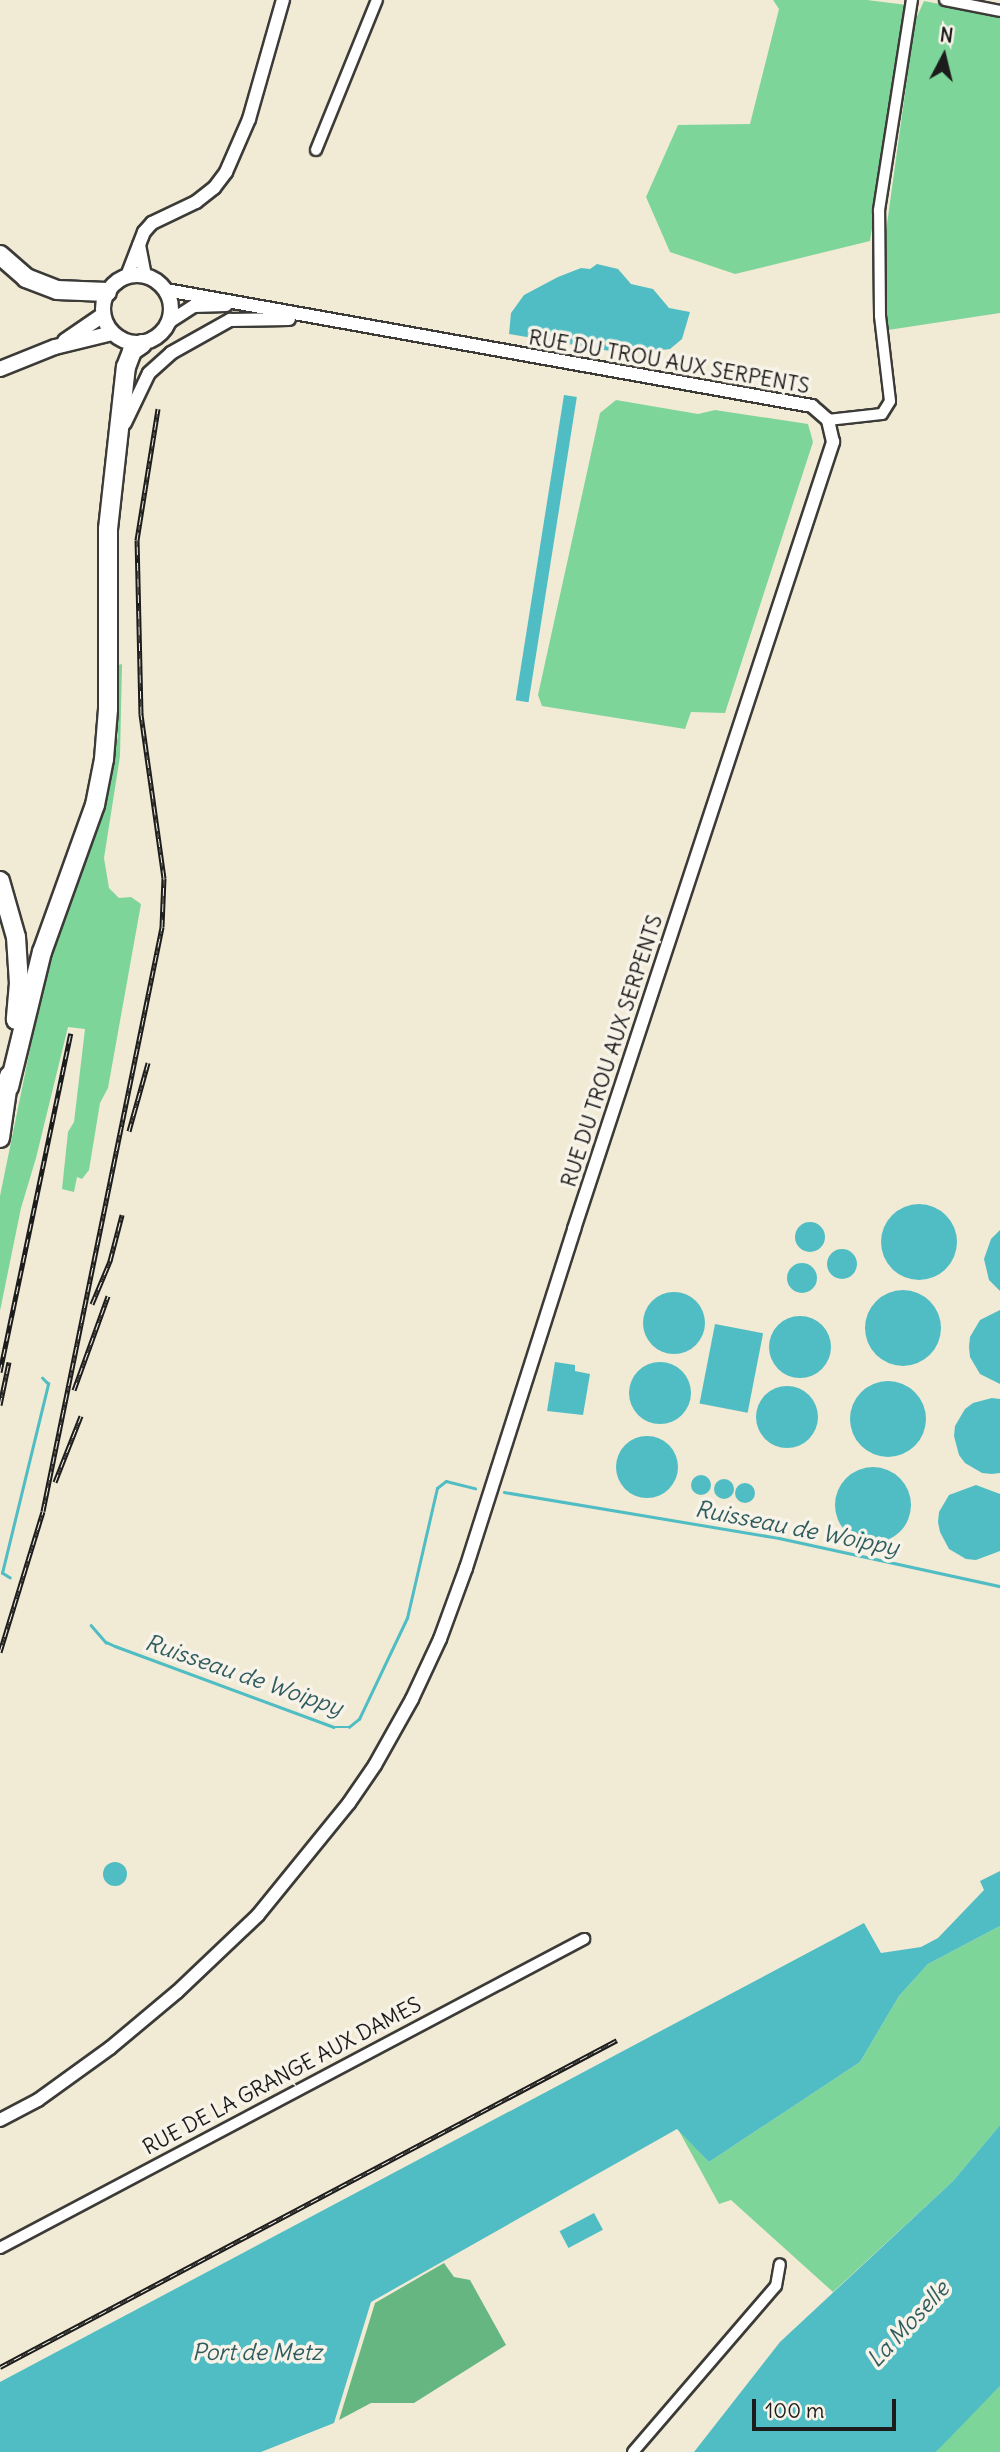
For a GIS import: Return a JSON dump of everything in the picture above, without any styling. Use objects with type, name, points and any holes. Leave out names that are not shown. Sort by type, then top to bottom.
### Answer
[{"type":"highway","points":[[0,255],[26,278],[57,290],[107,292]]},
{"type":"highway","points":[[0,1138],[9,1087],[41,952],[95,805],[104,759],[108,709],[107,542],[128,358],[135,348],[142,344]]},
{"type":"highway","points":[[0,881],[14,926],[19,976],[9,1087]]},
{"type":"main road","points":[[127,276],[145,276],[166,290],[172,306],[169,323],[159,336],[142,344],[121,340],[112,333],[103,315],[107,292],[127,276]]},
{"type":"main road","points":[[55,347],[103,315]]},
{"type":"main road","points":[[0,369],[55,347],[112,333]]},
{"type":"street","points":[[237,147],[240,121],[274,0]]},
{"type":"street","points":[[127,276],[139,245],[152,223],[196,202],[214,188],[226,173],[249,119],[284,0]]},
{"type":"street","points":[[316,150],[377,0]]},
{"type":"street","points":[[828,419],[882,414],[890,401],[880,316],[879,210],[912,0]]},
{"type":"street","points":[[945,0],[1000,11]]},
{"type":"street","points":[[139,245],[145,276]]},
{"type":"street","name":"RUE DU TROU AUX SERPENTS","points":[[0,2120],[38,2100],[110,2048],[177,1992],[258,1914],[349,1804],[375,1765],[412,1699],[440,1639],[466,1568],[580,1210],[831,453],[832,432],[828,419],[812,406],[166,290]]},
{"type":"street","name":"RUE DU TROU AUX SERPENTS","points":[[169,323],[194,306],[237,304]]},
{"type":"street","points":[[120,436],[140,388],[156,365],[171,353],[230,320],[311,317]]},
{"type":"street","name":"RUE DE LA GRANGE AUX DAMES","points":[[0,2248],[584,1939]]},
{"type":"street","points":[[633,2452],[776,2286],[780,2264]]},
{"type":"green space","points":[[773,0],[867,0],[907,5],[870,241],[735,274],[670,252],[646,197],[678,125],[750,124],[779,9]]},
{"type":"green space","points":[[924,1],[1000,16],[1000,313],[888,330],[883,253],[915,21]]},
{"type":"green space","points":[[616,400],[698,414],[715,410],[808,424],[813,442],[725,713],[691,712],[685,729],[542,706],[538,695],[600,413]]},
{"type":"green space","points":[[122,664],[120,756],[104,858],[109,888],[119,898],[131,897],[141,904],[108,1088],[100,1103],[89,1170],[82,1179],[77,1177],[74,1192],[62,1189],[68,1132],[74,1122],[85,1029],[68,1027],[21,1208],[0,1311],[0,1196],[46,971],[107,794],[118,735],[118,665]]},
{"type":"green space","points":[[1000,1926],[1000,2125],[953,2181],[833,2292],[731,2200],[719,2204],[678,2129],[709,2162],[860,2062],[899,1996],[928,1964]]},
{"type":"green space","points":[[444,2263],[454,2277],[470,2280],[506,2345],[414,2403],[371,2403],[339,2420],[375,2303]]},
{"type":"green space","points":[[1000,2386],[1000,2452],[936,2452],[972,2413]]},
{"type":"water","points":[[597,264],[618,269],[631,284],[653,289],[669,308],[690,312],[682,339],[670,349],[628,354],[509,334],[511,313],[524,295],[558,277],[581,268],[590,269]]},
{"type":"water","points":[[564,395],[577,397],[529,702],[516,700]]},
{"type":"water","points":[[919,1204],[933,1207],[946,1215],[954,1228],[957,1242],[954,1256],[946,1269],[933,1277],[919,1280],[905,1277],[892,1269],[884,1256],[881,1242],[884,1228],[892,1215],[905,1207]]},
{"type":"water","points":[[810,1222],[820,1227],[825,1237],[820,1247],[810,1252],[800,1247],[795,1237],[800,1227]]},
{"type":"water","points":[[1000,1230],[1000,1291],[989,1280],[984,1259],[991,1239]]},
{"type":"water","points":[[842,1249],[852,1254],[857,1264],[852,1274],[842,1279],[832,1274],[827,1264],[832,1254]]},
{"type":"water","points":[[802,1263],[812,1268],[817,1278],[812,1288],[802,1293],[792,1288],[787,1278],[792,1268]]},
{"type":"water","points":[[903,1290],[917,1293],[930,1301],[938,1314],[941,1328],[938,1342],[930,1355],[917,1363],[903,1366],[889,1363],[876,1355],[868,1342],[865,1328],[868,1314],[876,1301],[889,1293]]},
{"type":"water","points":[[668,1292],[680,1292],[696,1301],[703,1311],[703,1335],[696,1345],[680,1354],[668,1354],[657,1349],[648,1340],[643,1329],[643,1317],[648,1306],[657,1297]]},
{"type":"water","points":[[1000,1310],[1000,1384],[980,1374],[970,1357],[969,1347],[970,1337],[980,1320]]},
{"type":"water","points":[[794,1316],[806,1316],[822,1325],[829,1335],[829,1359],[822,1369],[806,1378],[794,1378],[783,1373],[774,1364],[769,1353],[769,1341],[774,1330],[783,1321]]},
{"type":"water","points":[[715,1324],[763,1333],[748,1413],[700,1404]]},
{"type":"water","points":[[555,1362],[575,1365],[575,1371],[590,1374],[583,1415],[547,1411]]},
{"type":"water","points":[[660,1362],[672,1364],[682,1371],[689,1381],[689,1405],[682,1415],[672,1422],[660,1424],[648,1422],[638,1415],[631,1405],[629,1393],[631,1381],[638,1371],[648,1364]]},
{"type":"water","points":[[888,1381],[902,1384],[915,1392],[923,1405],[926,1419],[923,1433],[915,1446],[902,1454],[888,1457],[874,1454],[861,1446],[853,1433],[850,1419],[853,1405],[861,1392],[874,1384]]},
{"type":"water","points":[[787,1386],[809,1395],[818,1417],[809,1439],[787,1448],[765,1439],[756,1417],[765,1395]]},
{"type":"water","points":[[992,1398],[1000,1399],[1000,1473],[992,1474],[982,1473],[965,1463],[959,1455],[954,1436],[955,1426],[965,1409],[973,1403]]},
{"type":"water","points":[[647,1436],[669,1445],[678,1467],[669,1489],[647,1498],[625,1489],[616,1467],[625,1445]]},
{"type":"water","points":[[873,1467],[887,1470],[900,1478],[908,1491],[911,1505],[908,1519],[900,1532],[887,1540],[873,1543],[859,1540],[846,1532],[838,1519],[835,1505],[838,1491],[846,1478],[859,1470]]},
{"type":"water","points":[[697,1475],[705,1475],[711,1485],[705,1495],[697,1495],[691,1489],[691,1481]]},
{"type":"water","points":[[720,1479],[728,1479],[734,1489],[728,1499],[720,1499],[714,1493],[714,1485]]},
{"type":"water","points":[[741,1483],[749,1483],[755,1493],[749,1503],[741,1503],[735,1497],[735,1489]]},
{"type":"water","points":[[976,1485],[1000,1494],[1000,1551],[976,1560],[966,1559],[949,1549],[938,1522],[939,1512],[949,1495]]},
{"type":"water","points":[[115,1862],[126,1869],[127,1874],[120,1885],[115,1886],[104,1879],[103,1874],[110,1863]]},
{"type":"water","name":"Port de Metz","points":[[1000,1871],[1000,1926],[928,1964],[899,1996],[860,2062],[709,2162],[677,2129],[371,2302],[334,2423],[261,2452],[0,2452],[0,2382],[864,1923],[881,1953],[921,1947],[938,1938],[984,1890],[980,1881]]},
{"type":"water","name":"La Moselle","points":[[1000,2125],[1000,2386],[936,2452],[694,2452],[780,2342],[953,2181]]},
{"type":"water","points":[[594,2213],[603,2230],[568,2248],[560,2231]]},
{"type":"waterway","name":"Ruisseau de Woippy","points":[[10,1578],[2,1573],[48,1384],[42,1378]]},
{"type":"waterway","name":"Ruisseau de Woippy","points":[[91,1625],[106,1642],[115,1646],[334,1727],[349,1727],[359,1719],[407,1618],[437,1488],[446,1481],[475,1488]]},
{"type":"waterway","name":"Ruisseau de Woippy","points":[[504,1492],[779,1538],[1000,1586]]},
{"type":"railway","points":[[0,1652],[43,1511],[162,927],[164,878],[141,714],[137,540],[158,409]]},
{"type":"railway","points":[[0,1372],[71,1033]]},
{"type":"railway","points":[[129,1131],[148,1063]]},
{"type":"railway","points":[[92,1304],[110,1261],[122,1215]]},
{"type":"railway","points":[[74,1390],[108,1296]]},
{"type":"railway","points":[[0,1405],[9,1362]]},
{"type":"railway","points":[[55,1482],[81,1416]]},
{"type":"railway","points":[[0,2367],[617,2040]]}]
